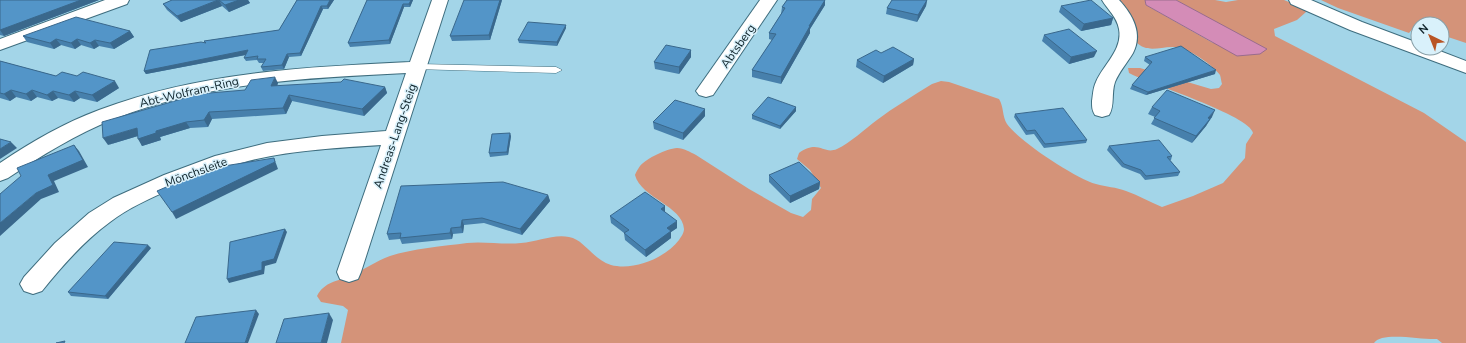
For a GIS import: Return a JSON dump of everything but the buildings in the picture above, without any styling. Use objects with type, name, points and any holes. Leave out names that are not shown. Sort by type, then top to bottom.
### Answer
[{"type":"street","points":[[0,45],[121,0]]},
{"type":"street","name":"Andreas-Lang-Steig","points":[[349,272],[440,0]]},
{"type":"street","name":"Abtsberg","points":[[706,92],[769,0]]},
{"type":"street","points":[[1102,111],[1104,84],[1125,50],[1129,40],[1125,17],[1110,0]]},
{"type":"street","points":[[1298,0],[1356,26],[1466,67]]},
{"type":"street","name":"Abt-Wolfram-Ring","points":[[0,173],[64,134],[103,116],[142,102],[176,93],[211,85],[244,80],[322,72],[418,67]]},
{"type":"street","name":"Mönchsleite","points":[[33,284],[71,241],[98,218],[121,204],[182,176],[216,163],[276,149],[307,144],[394,138]]},
{"type":"lane","points":[[418,67],[556,70]]},
{"type":"shaded area","points":[[1114,0],[1145,0],[1146,5],[1213,43],[1217,23],[1176,0],[1215,0],[1226,2],[1238,0],[1284,0],[1306,9],[1306,12],[1297,20],[1274,29],[1275,36],[1424,113],[1466,142],[1466,343],[1442,343],[1437,339],[1385,337],[1378,339],[1374,343],[341,343],[348,310],[343,306],[321,302],[317,296],[324,287],[332,282],[352,275],[390,256],[418,250],[467,243],[514,243],[563,236],[580,242],[599,259],[611,265],[629,266],[648,262],[666,252],[673,246],[679,240],[684,232],[684,229],[682,221],[677,214],[645,190],[635,175],[640,166],[647,160],[662,152],[677,148],[685,149],[696,155],[749,189],[791,213],[803,217],[811,210],[812,199],[821,188],[810,170],[797,159],[799,153],[811,147],[828,150],[837,149],[852,140],[897,106],[932,84],[941,81],[949,82],[999,99],[1007,124],[1023,140],[1062,167],[1096,184],[1135,194],[1162,207],[1223,183],[1245,158],[1246,144],[1253,133],[1248,126],[1218,109],[1129,73],[1128,68],[1140,68],[1211,89],[1219,88],[1222,84],[1220,75],[1206,62],[1186,50],[1175,47],[1150,49],[1141,46],[1136,42]]},
{"type":"shaded area","points":[[1145,0],[1176,0],[1267,49],[1260,54],[1237,56],[1146,5]]},
{"type":"shaded area","points":[[1321,0],[1466,0],[1466,43],[1450,38],[1450,16],[1410,16],[1409,33],[1338,8]]}]
